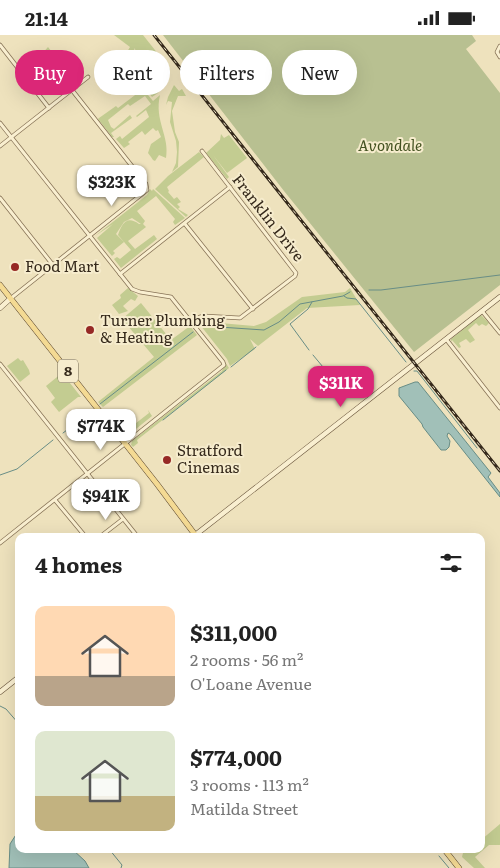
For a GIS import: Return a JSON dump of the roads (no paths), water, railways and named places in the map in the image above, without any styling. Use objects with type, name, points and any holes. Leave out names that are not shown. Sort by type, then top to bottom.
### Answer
[{"type":"main road","name":"8","points":[[0,285],[125,443],[193,533]]},
{"type":"main road","points":[[447,853],[459,868]]},
{"type":"street","points":[[0,45],[49,108]]},
{"type":"street","points":[[500,46],[497,52],[500,57]]},
{"type":"street","points":[[84,80],[88,77]]},
{"type":"street","points":[[0,147],[67,95]]},
{"type":"street","points":[[0,307],[146,192],[148,187],[75,95]]},
{"type":"street","points":[[0,123],[134,290],[171,297],[224,365],[0,543]]},
{"type":"street","name":"Franklin Drive","points":[[192,322],[204,316],[240,319],[295,276],[296,272],[202,151]]},
{"type":"street","points":[[120,274],[230,187]]},
{"type":"street","points":[[0,198],[53,265]]},
{"type":"street","points":[[184,223],[253,309]]},
{"type":"street","points":[[199,533],[500,297]]},
{"type":"street","points":[[482,311],[500,333]]},
{"type":"street","points":[[446,339],[500,408]]},
{"type":"street","points":[[0,364],[135,533]]},
{"type":"street","points":[[55,500],[82,533]]},
{"type":"street","points":[[105,533],[123,519]]},
{"type":"street","points":[[0,692],[15,680]]},
{"type":"water","points":[[418,382],[491,473],[488,477],[500,493],[500,497],[450,434],[448,433],[447,436],[450,441],[449,447],[446,450],[441,450],[399,396],[399,388]]},
{"type":"water","points":[[15,836],[15,853],[76,853],[89,868],[9,868],[10,844]]},
{"type":"waterway","points":[[369,290],[500,275]]},
{"type":"waterway","points":[[204,326],[264,330],[279,322],[300,304],[343,296],[350,292]]},
{"type":"waterway","points":[[344,296],[356,299],[406,362]]},
{"type":"waterway","points":[[309,350],[290,324],[308,309],[312,302]]},
{"type":"waterway","points":[[100,404],[193,332]]},
{"type":"waterway","points":[[231,367],[256,347]]},
{"type":"waterway","points":[[313,355],[328,373]]},
{"type":"waterway","points":[[163,420],[226,370]]},
{"type":"waterway","points":[[414,371],[417,371],[477,448]]},
{"type":"waterway","points":[[63,433],[93,410]]},
{"type":"waterway","points":[[0,475],[17,469],[53,440]]},
{"type":"waterway","points":[[0,706],[6,709],[15,719]]},
{"type":"waterway","points":[[112,853],[122,865],[121,868]]},
{"type":"waterway","points":[[439,856],[449,868]]},
{"type":"railway","points":[[154,35],[500,471]]},
{"type":"place","name":"Food Mart","points":[[15,267]]},
{"type":"place","name":"Turner Plumbing & Heating","points":[[90,330]]},
{"type":"place","name":"Stratford Cinemas","points":[[167,460]]},
{"type":"park label","name":"Avondale","points":[[390,146]]}]
